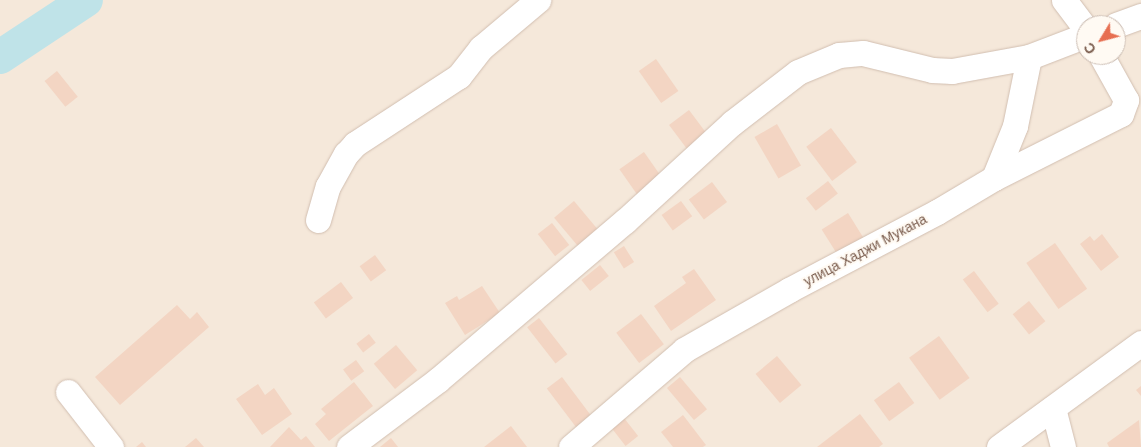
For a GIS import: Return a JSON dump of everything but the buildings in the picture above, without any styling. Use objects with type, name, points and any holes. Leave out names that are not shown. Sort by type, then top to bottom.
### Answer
[{"type":"street","points":[[318,220],[328,186],[346,154],[355,144],[459,76],[481,48],[538,0]]},
{"type":"street","points":[[1064,0],[1076,16]]},
{"type":"street","points":[[1126,21],[1141,16]]},
{"type":"street","points":[[348,447],[438,380],[625,221],[732,123],[798,72],[840,55],[863,53],[932,70],[952,71],[1029,57],[1076,39]]},
{"type":"street","points":[[994,178],[1014,126],[1029,57]]},
{"type":"street","name":"улица Хаджи Мукана","points":[[571,447],[684,350],[789,290],[938,212],[994,178],[1121,114],[1126,100],[1107,65]]},
{"type":"street","points":[[999,447],[1141,343]]},
{"type":"street","points":[[68,392],[111,447]]},
{"type":"street","points":[[1053,408],[1063,447]]},
{"type":"shaded area","points":[[0,0],[1141,0],[1141,447],[0,447]]},
{"type":"waterway","points":[[0,57],[86,0]]}]
